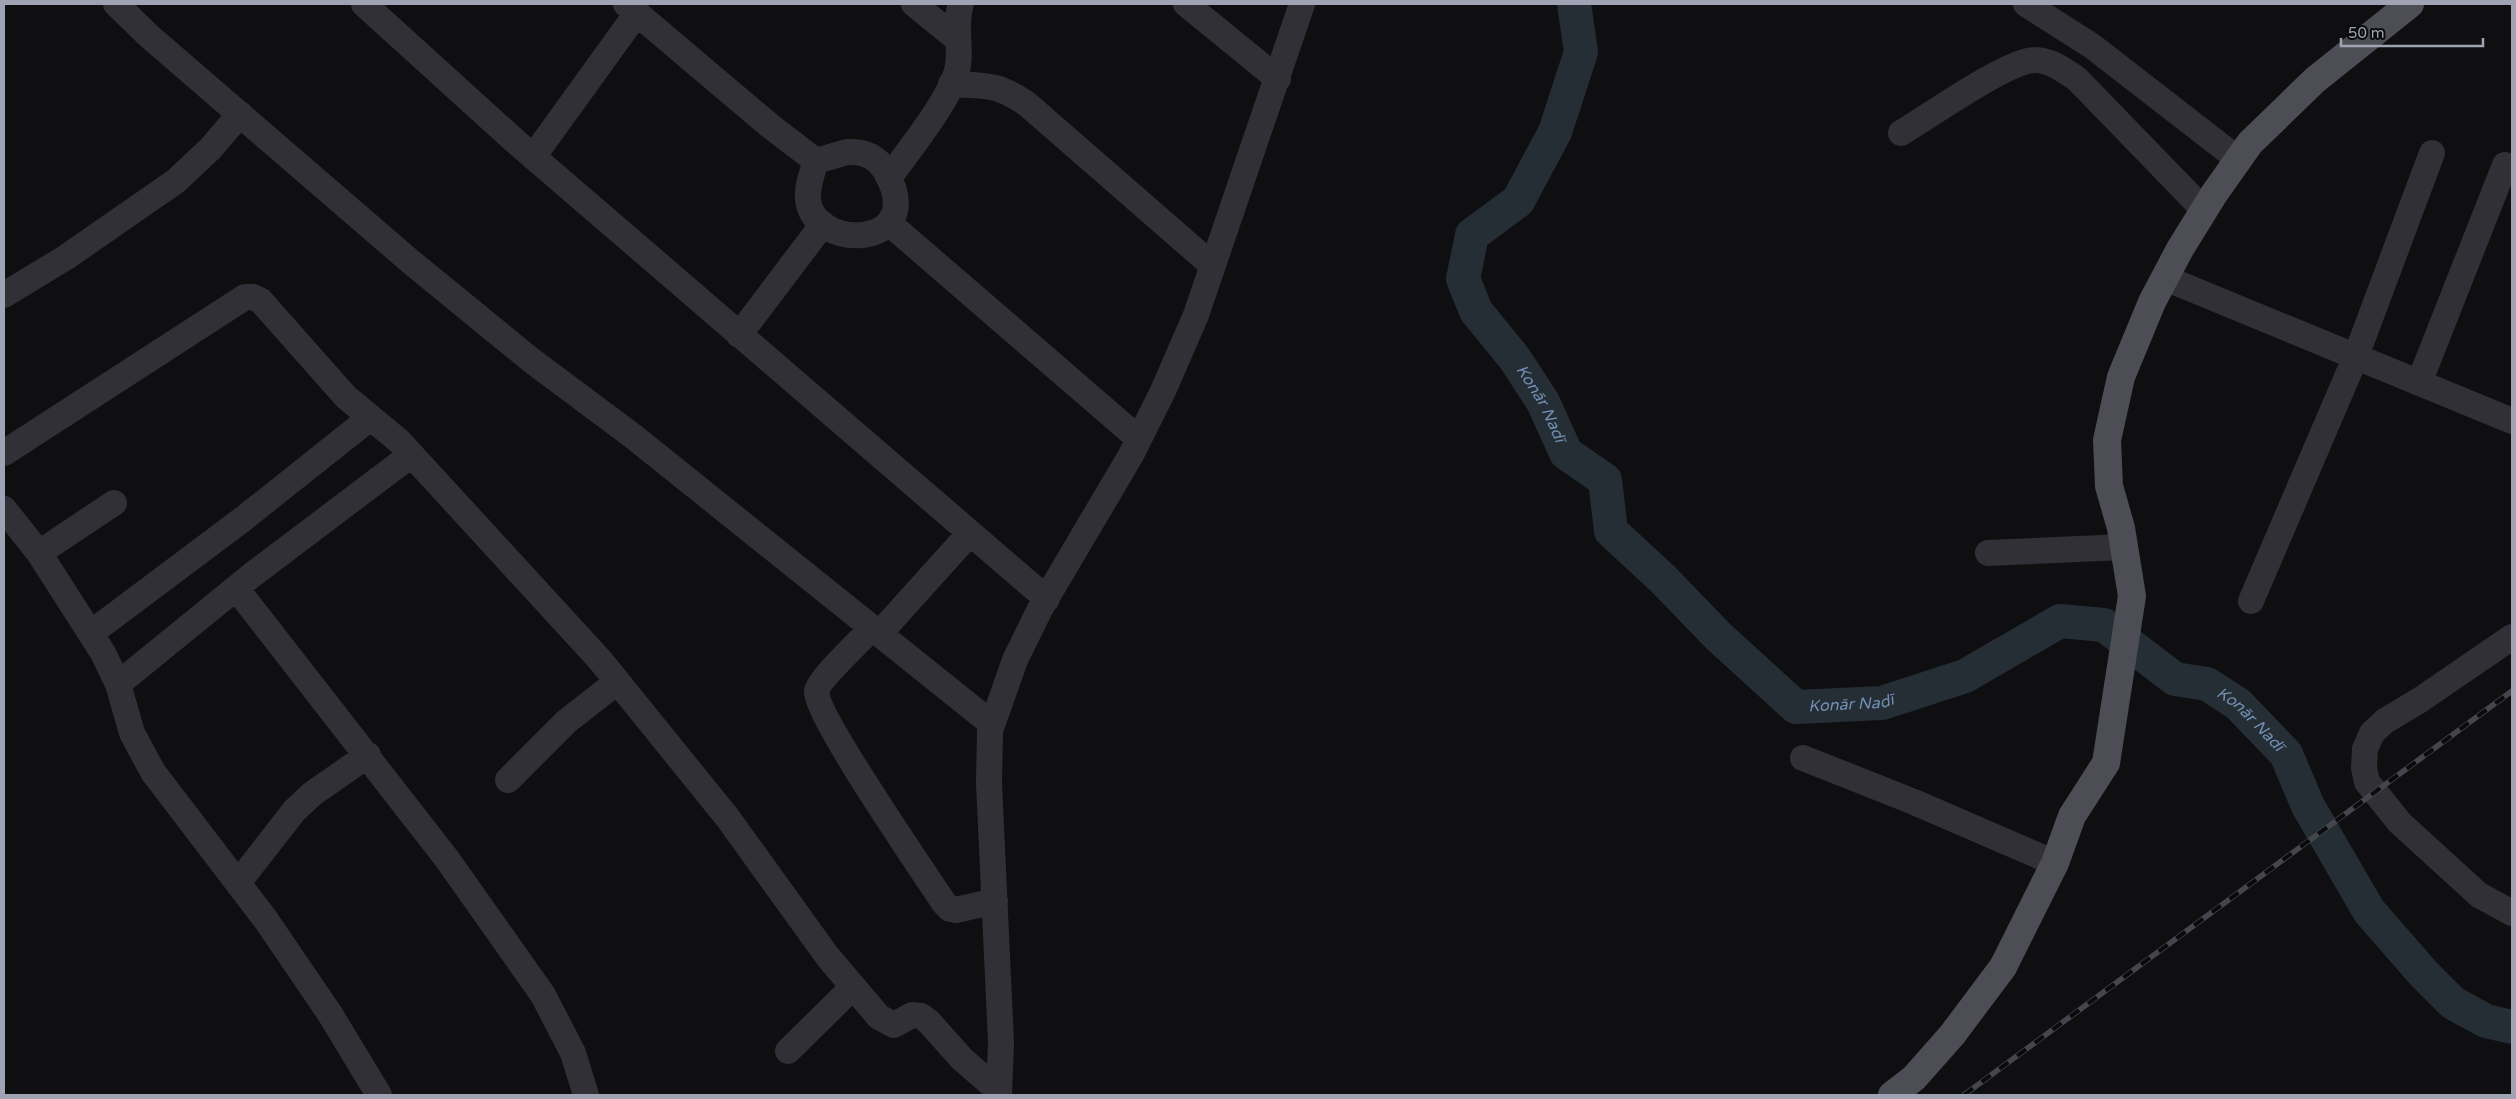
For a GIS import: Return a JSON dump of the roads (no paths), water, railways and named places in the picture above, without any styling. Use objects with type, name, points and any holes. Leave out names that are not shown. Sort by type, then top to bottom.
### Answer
[{"type":"main road","points":[[1892,1095],[1914,1078],[1952,1035],[2003,967],[2055,863],[2072,816],[2106,763],[2132,596],[2121,528],[2109,486],[2107,440],[2121,377],[2152,302],[2204,210],[2250,143],[2316,80],[2410,4]]},
{"type":"street","points":[[116,4],[149,36],[411,262],[531,360],[634,437],[992,724]]},
{"type":"street","points":[[364,4],[533,157],[1046,598]]},
{"type":"street","points":[[914,4],[957,39]]},
{"type":"street","points":[[889,178],[956,76],[958,59],[956,28],[961,4]]},
{"type":"street","points":[[1186,4],[1278,79]]},
{"type":"street","points":[[999,1093],[1001,1042],[989,783],[992,724],[1015,660],[1046,598],[1139,439],[1163,391],[1196,315],[1302,4]]},
{"type":"street","points":[[2026,4],[2092,46],[2238,160]]},
{"type":"street","points":[[533,157],[631,9],[769,126],[816,161]]},
{"type":"street","points":[[1901,133],[2007,68],[2027,61],[2038,60],[2058,66],[2077,79],[2204,210]]},
{"type":"street","points":[[951,84],[996,86],[1027,104],[1213,266]]},
{"type":"street","points":[[4,295],[65,258],[176,181],[211,148],[240,114]]},
{"type":"street","points":[[847,152],[863,153],[883,166],[894,186],[897,203],[896,214],[890,224],[879,232],[849,235],[835,232],[823,224],[812,212],[808,199],[811,177],[816,161],[847,152]]},
{"type":"street","points":[[2251,601],[2356,356],[2432,152]]},
{"type":"street","points":[[2419,383],[2505,165]]},
{"type":"street","points":[[739,335],[823,224]]},
{"type":"street","points":[[890,224],[1139,439]]},
{"type":"street","points":[[2165,278],[2512,421]]},
{"type":"street","points":[[4,453],[245,298],[253,297],[261,301],[346,397],[399,441],[518,569],[617,682],[727,817],[828,956],[879,1017],[888,1024],[894,1025],[912,1015],[921,1016],[929,1022],[962,1059],[999,1093]]},
{"type":"street","points":[[91,633],[243,519],[370,418]]},
{"type":"street","points":[[118,684],[236,588],[411,455]]},
{"type":"street","points":[[39,553],[114,502]]},
{"type":"street","points":[[4,509],[39,553],[91,633],[118,684],[132,733],[153,772],[238,883],[330,1014],[379,1095]]},
{"type":"street","points":[[970,533],[875,631],[819,684],[817,699],[850,759],[944,904],[956,910],[995,902]]},
{"type":"street","points":[[1988,553],[2124,548]]},
{"type":"street","points":[[236,588],[368,755],[447,859],[543,995],[573,1053],[586,1095]]},
{"type":"street","points":[[2512,637],[2420,700],[2384,721],[2372,733],[2366,749],[2364,768],[2367,782],[2400,823],[2479,895],[2512,913]]},
{"type":"street","points":[[508,780],[567,721],[617,682]]},
{"type":"street","points":[[238,883],[294,811],[312,794],[368,755]]},
{"type":"street","points":[[1803,758],[1914,802],[2055,863]]},
{"type":"street","points":[[788,1050],[853,986]]},
{"type":"waterway","name":"Konār Nadī","points":[[1574,4],[1581,52],[1555,132],[1518,201],[1472,235],[1463,279],[1476,311],[1515,359],[1543,402],[1566,453],[1605,480],[1611,531],[1663,579],[1718,636],[1796,707],[1882,703],[1965,676],[2060,621],[2104,625],[2175,679],[2207,684],[2238,704],[2286,754],[2308,806],[2369,911],[2424,974],[2453,1003],[2486,1021],[2512,1027]]},
{"type":"railway","points":[[1964,1095],[2512,691]]}]
